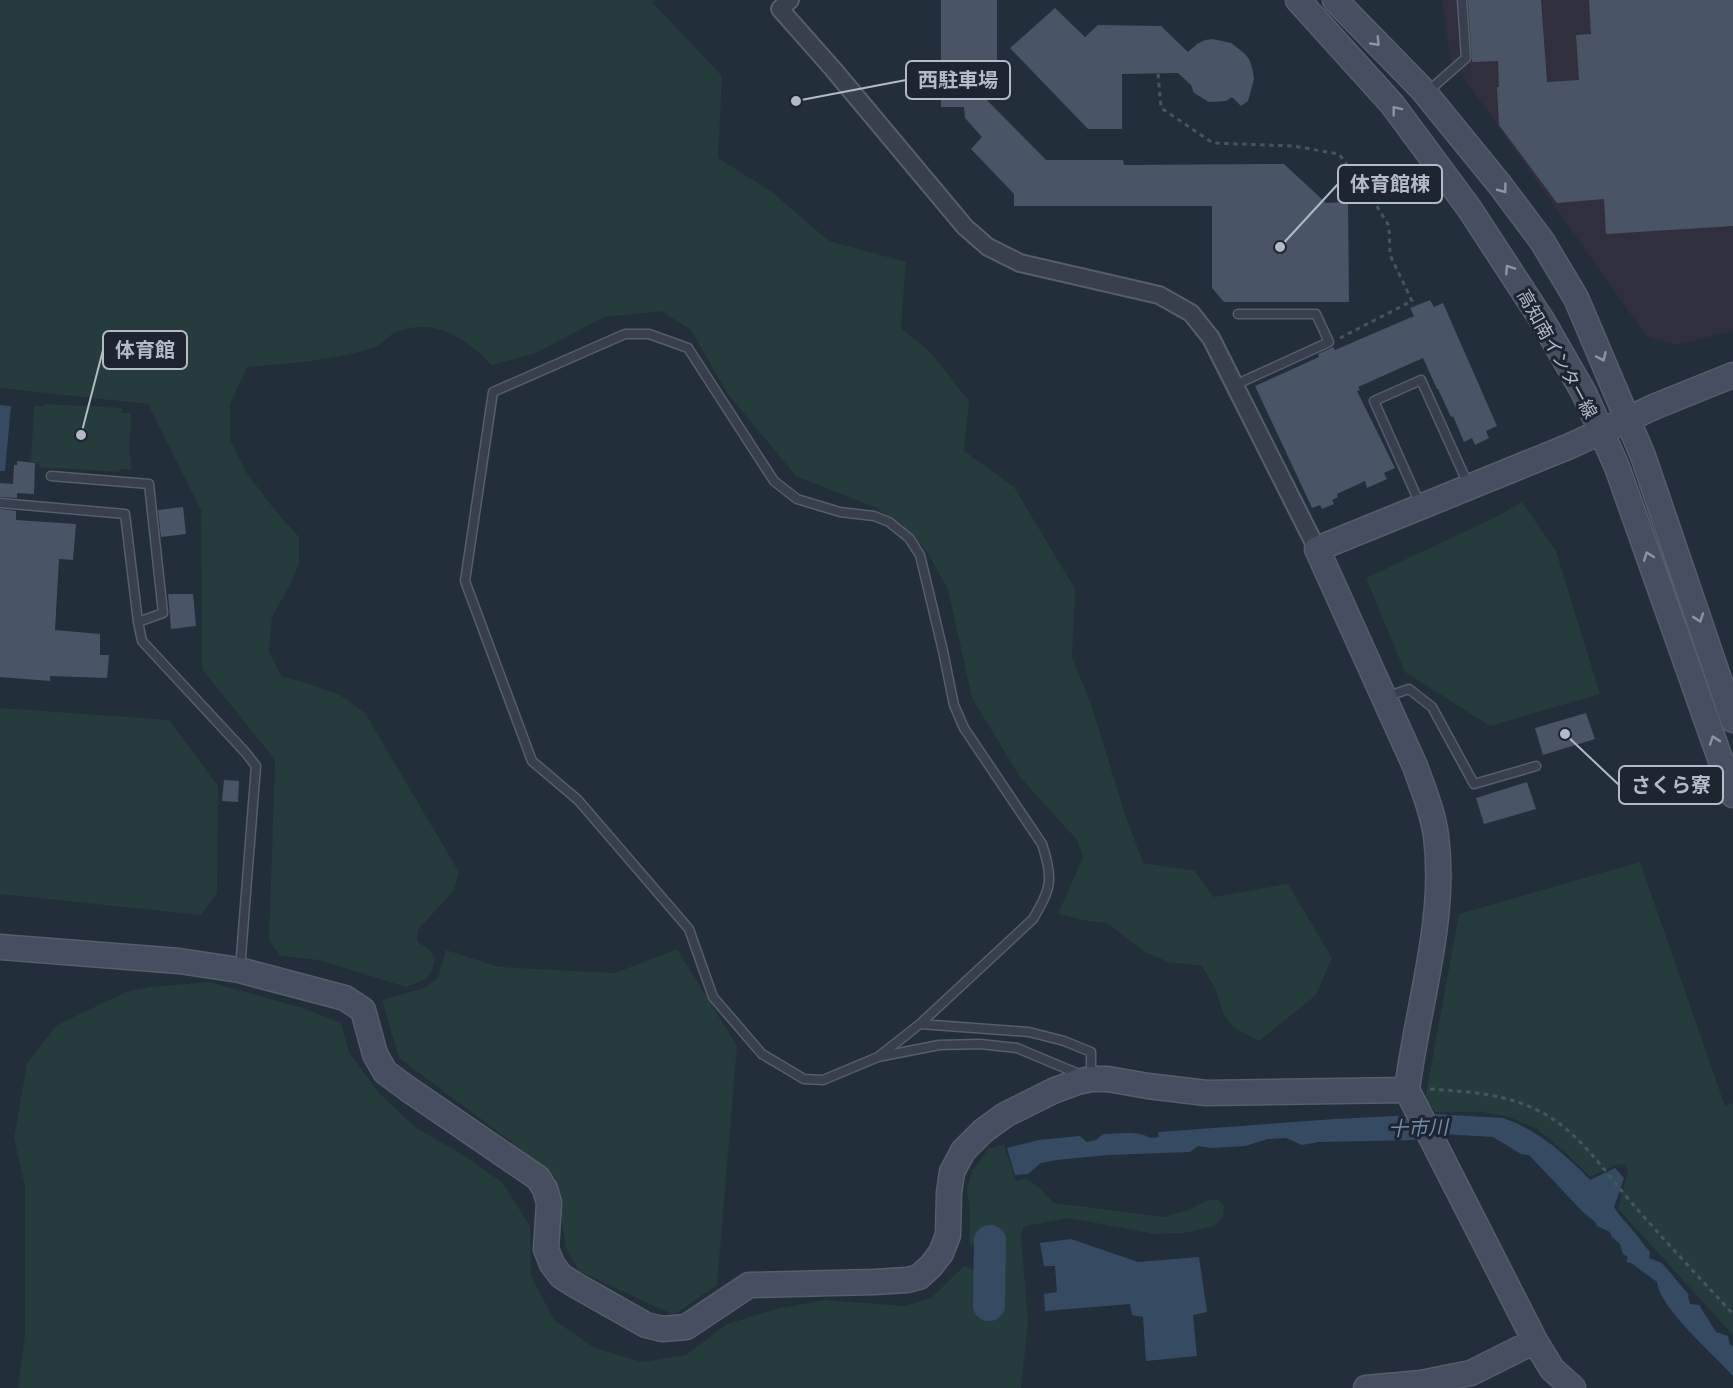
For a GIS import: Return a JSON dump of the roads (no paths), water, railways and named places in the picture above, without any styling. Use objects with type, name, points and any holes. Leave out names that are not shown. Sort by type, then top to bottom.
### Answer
[{"type":"street","points":[[790,0],[780,9],[965,227],[988,247],[1020,263],[1159,295],[1191,313],[1211,338],[1317,549],[1385,697],[1428,802],[1436,835],[1438,885],[1435,923],[1410,1096],[1535,1341],[1552,1369],[1573,1388]]},
{"type":"street","name":"高知南インター線","points":[[1298,0],[1392,104],[1469,208],[1542,320],[1584,393],[1617,467],[1733,795]]},
{"type":"street","name":"高知南インター線","points":[[1335,0],[1426,94],[1500,185],[1542,241],[1576,298],[1647,466],[1733,720]]},
{"type":"street","points":[[1317,549],[1600,433],[1656,406],[1733,375]]},
{"type":"street","points":[[0,947],[179,961],[240,970],[345,998],[363,1010],[375,1054],[385,1072],[538,1178],[545,1189],[549,1203],[546,1249],[552,1264],[561,1276],[646,1325],[662,1329],[686,1327],[749,1285],[874,1282],[919,1277],[941,1252],[948,1235],[952,1172],[963,1151],[983,1131],[1005,1115],[1053,1091],[1091,1079],[1108,1079],[1206,1093],[1410,1096]]},
{"type":"street","points":[[1366,1388],[1421,1383],[1471,1373],[1535,1341]]},
{"type":"lane","points":[[1426,94],[1466,58],[1462,0]]},
{"type":"lane","points":[[1235,385],[1329,342],[1316,314],[1238,314]]},
{"type":"lane","points":[[878,1057],[920,1024],[1033,919],[1045,898],[1050,878],[1042,844],[964,728],[954,705],[920,555],[909,538],[889,522],[874,516],[840,512],[798,499],[774,481],[688,348],[649,334],[625,334],[494,392],[465,581],[532,761],[578,800],[689,929],[713,997],[762,1054],[804,1079],[823,1080],[878,1057],[939,1045],[980,1044],[1017,1048],[1091,1079],[1091,1052],[1064,1041],[1029,1032],[920,1024]]},
{"type":"lane","points":[[1421,507],[1374,401],[1421,380],[1469,487]]},
{"type":"lane","points":[[51,477],[148,484],[163,613],[138,622]]},
{"type":"lane","points":[[0,503],[125,514],[142,641],[256,766],[240,970]]},
{"type":"lane","points":[[1385,697],[1408,689],[1432,707],[1474,784],[1536,766]]},
{"type":"water","points":[[0,405],[11,406],[5,471],[0,471]]},
{"type":"water","points":[[1433,1114],[1503,1118],[1516,1123],[1550,1144],[1590,1180],[1615,1168],[1624,1178],[1614,1207],[1650,1252],[1649,1258],[1662,1263],[1689,1295],[1690,1304],[1699,1305],[1716,1332],[1728,1336],[1730,1345],[1733,1346],[1733,1376],[1677,1318],[1660,1293],[1657,1282],[1631,1263],[1626,1262],[1628,1257],[1623,1254],[1620,1244],[1610,1232],[1597,1226],[1529,1155],[1521,1154],[1493,1137],[1442,1134],[1415,1140],[1319,1142],[1302,1145],[1286,1138],[1268,1139],[1245,1146],[1212,1148],[1198,1146],[1190,1152],[1108,1155],[1056,1160],[1041,1163],[1028,1174],[1015,1175],[1007,1148],[1039,1140],[1080,1136],[1087,1142],[1096,1140],[1103,1134],[1134,1133],[1150,1138],[1159,1137],[1158,1132]]},
{"type":"water","points":[[1071,1239],[1138,1262],[1199,1257],[1207,1312],[1193,1315],[1197,1356],[1146,1361],[1143,1317],[1132,1315],[1130,1304],[1045,1311],[1044,1294],[1057,1292],[1055,1266],[1044,1266],[1040,1243]]},
{"type":"waterway","name":"十市川","points":[[989,1305],[990,1241]]},
{"type":"place","name":"西駐車場","points":[[796,101]]},
{"type":"place","name":"体育館棟","points":[[1280,247]]},
{"type":"place","name":"体育館","points":[[81,435]]},
{"type":"place","name":"さくら寮","points":[[1565,734]]}]
